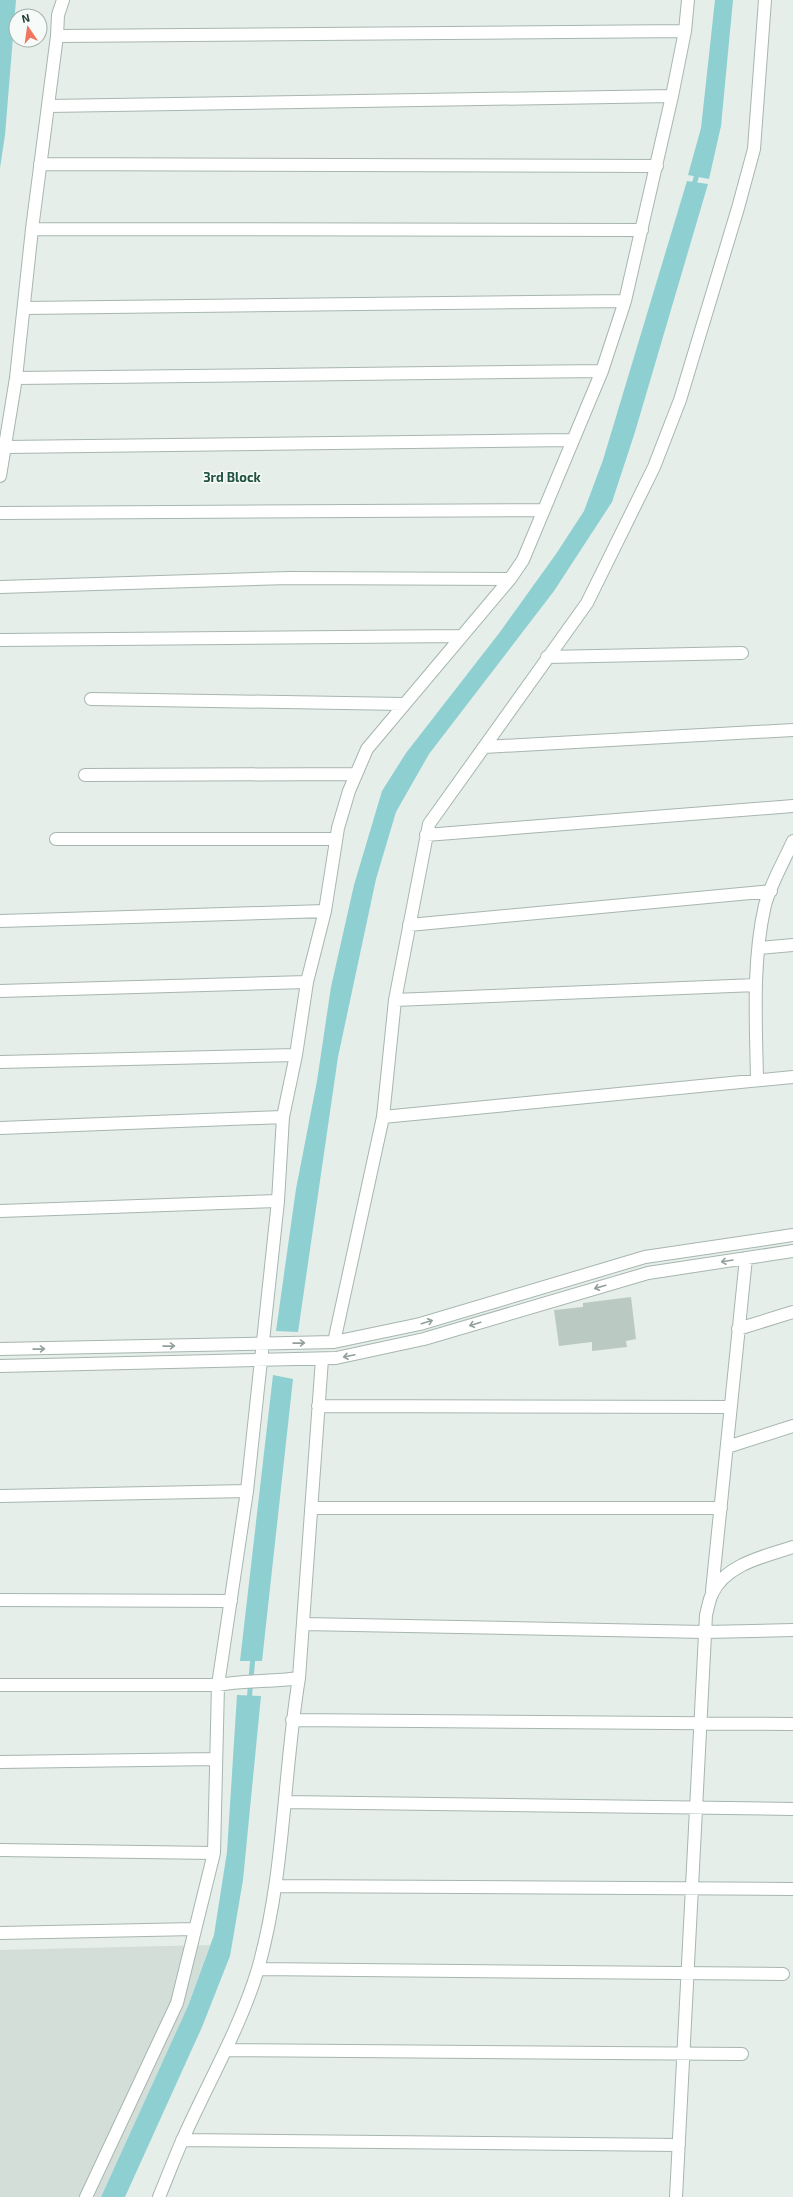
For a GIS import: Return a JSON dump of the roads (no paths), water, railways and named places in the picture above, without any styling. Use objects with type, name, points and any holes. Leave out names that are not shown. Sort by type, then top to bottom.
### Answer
[{"type":"street","points":[[0,476],[16,378],[32,230],[57,36],[58,16],[63,0]]},
{"type":"street","points":[[86,2197],[177,2003],[214,1853],[218,1685],[247,1491],[264,1344],[278,1201],[283,1117],[296,1055],[307,982],[325,911],[336,840],[349,791],[367,749],[510,579],[523,560],[602,371],[625,301],[672,96],[685,31],[688,0]]},
{"type":"street","points":[[334,1342],[383,1117],[395,1000],[429,824],[587,602],[654,467],[680,400],[738,208],[754,149],[765,0]]},
{"type":"street","points":[[57,36],[685,31]]},
{"type":"street","points":[[48,106],[672,96]]},
{"type":"street","points":[[40,164],[657,166]]},
{"type":"street","points":[[32,230],[642,230]]},
{"type":"street","points":[[24,308],[625,301]]},
{"type":"street","points":[[16,378],[602,371]]},
{"type":"street","points":[[5,447],[572,440]]},
{"type":"street","points":[[0,513],[544,510]]},
{"type":"street","points":[[0,586],[290,578],[510,579]]},
{"type":"street","points":[[0,640],[461,636]]},
{"type":"street","points":[[547,657],[742,653]]},
{"type":"street","points":[[91,699],[404,704]]},
{"type":"street","points":[[484,747],[793,730]]},
{"type":"street","points":[[85,775],[356,774]]},
{"type":"street","points":[[426,835],[793,806]]},
{"type":"street","points":[[56,839],[336,840]]},
{"type":"street","points":[[757,1080],[756,985],[759,948],[766,904],[793,841]]},
{"type":"street","points":[[409,925],[771,891]]},
{"type":"street","points":[[0,921],[325,911]]},
{"type":"street","points":[[759,948],[793,944]]},
{"type":"street","points":[[0,991],[307,982]]},
{"type":"street","points":[[395,1000],[756,985]]},
{"type":"street","points":[[0,1062],[296,1055]]},
{"type":"street","points":[[383,1117],[793,1077]]},
{"type":"street","points":[[0,1128],[283,1117]]},
{"type":"street","points":[[0,1210],[278,1201]]},
{"type":"street","points":[[0,1349],[334,1342],[420,1324],[645,1257],[793,1235]]},
{"type":"street","points":[[0,1366],[336,1358],[424,1339],[648,1273],[793,1251]]},
{"type":"street","points":[[676,2197],[706,1615],[712,1593],[746,1258]]},
{"type":"street","points":[[738,1329],[793,1312]]},
{"type":"street","points":[[160,2197],[182,2140],[227,2050],[258,1969],[276,1886],[292,1720],[299,1678],[322,1359]]},
{"type":"street","points":[[318,1406],[731,1407]]},
{"type":"street","points":[[727,1448],[793,1426]]},
{"type":"street","points":[[0,1496],[247,1491]]},
{"type":"street","points":[[311,1508],[721,1508]]},
{"type":"street","points":[[712,1593],[724,1576],[750,1562],[793,1546]]},
{"type":"street","points":[[0,1600],[231,1601]]},
{"type":"street","points":[[303,1624],[705,1632],[793,1630]]},
{"type":"street","points":[[0,1685],[218,1685],[239,1681],[275,1681],[299,1678]]},
{"type":"street","points":[[292,1720],[793,1724]]},
{"type":"street","points":[[0,1762],[216,1760]]},
{"type":"street","points":[[285,1802],[793,1809]]},
{"type":"street","points":[[0,1850],[214,1853]]},
{"type":"street","points":[[276,1886],[793,1889]]},
{"type":"street","points":[[0,1933],[195,1928]]},
{"type":"street","points":[[258,1969],[783,1974]]},
{"type":"street","points":[[227,2050],[742,2054]]},
{"type":"street","points":[[182,2140],[678,2145]]},
{"type":"water","points":[[0,0],[16,0],[15,8],[8,8],[8,48],[12,48],[5,135],[0,168]]},
{"type":"water","points":[[715,0],[733,0],[721,126],[709,179],[688,175],[701,128]]},
{"type":"water","points":[[687,181],[708,184],[635,432],[612,502],[554,591],[429,754],[396,812],[376,879],[338,1057],[298,1332],[276,1331],[296,1189],[317,1081],[331,987],[354,885],[382,791],[406,753],[500,632],[556,554],[584,511],[603,460]]},
{"type":"water","points":[[273,1375],[293,1379],[262,1661],[240,1661]]},
{"type":"water","points":[[237,1695],[261,1696],[243,1880],[230,1956],[202,2027],[125,2197],[101,2197],[188,2006],[214,1935],[227,1852]]},
{"type":"waterway","points":[[693,188],[698,171]]},
{"type":"waterway","points":[[249,1702],[253,1656]]},
{"type":"district","name":"3rd Block","points":[[232,477]]}]
